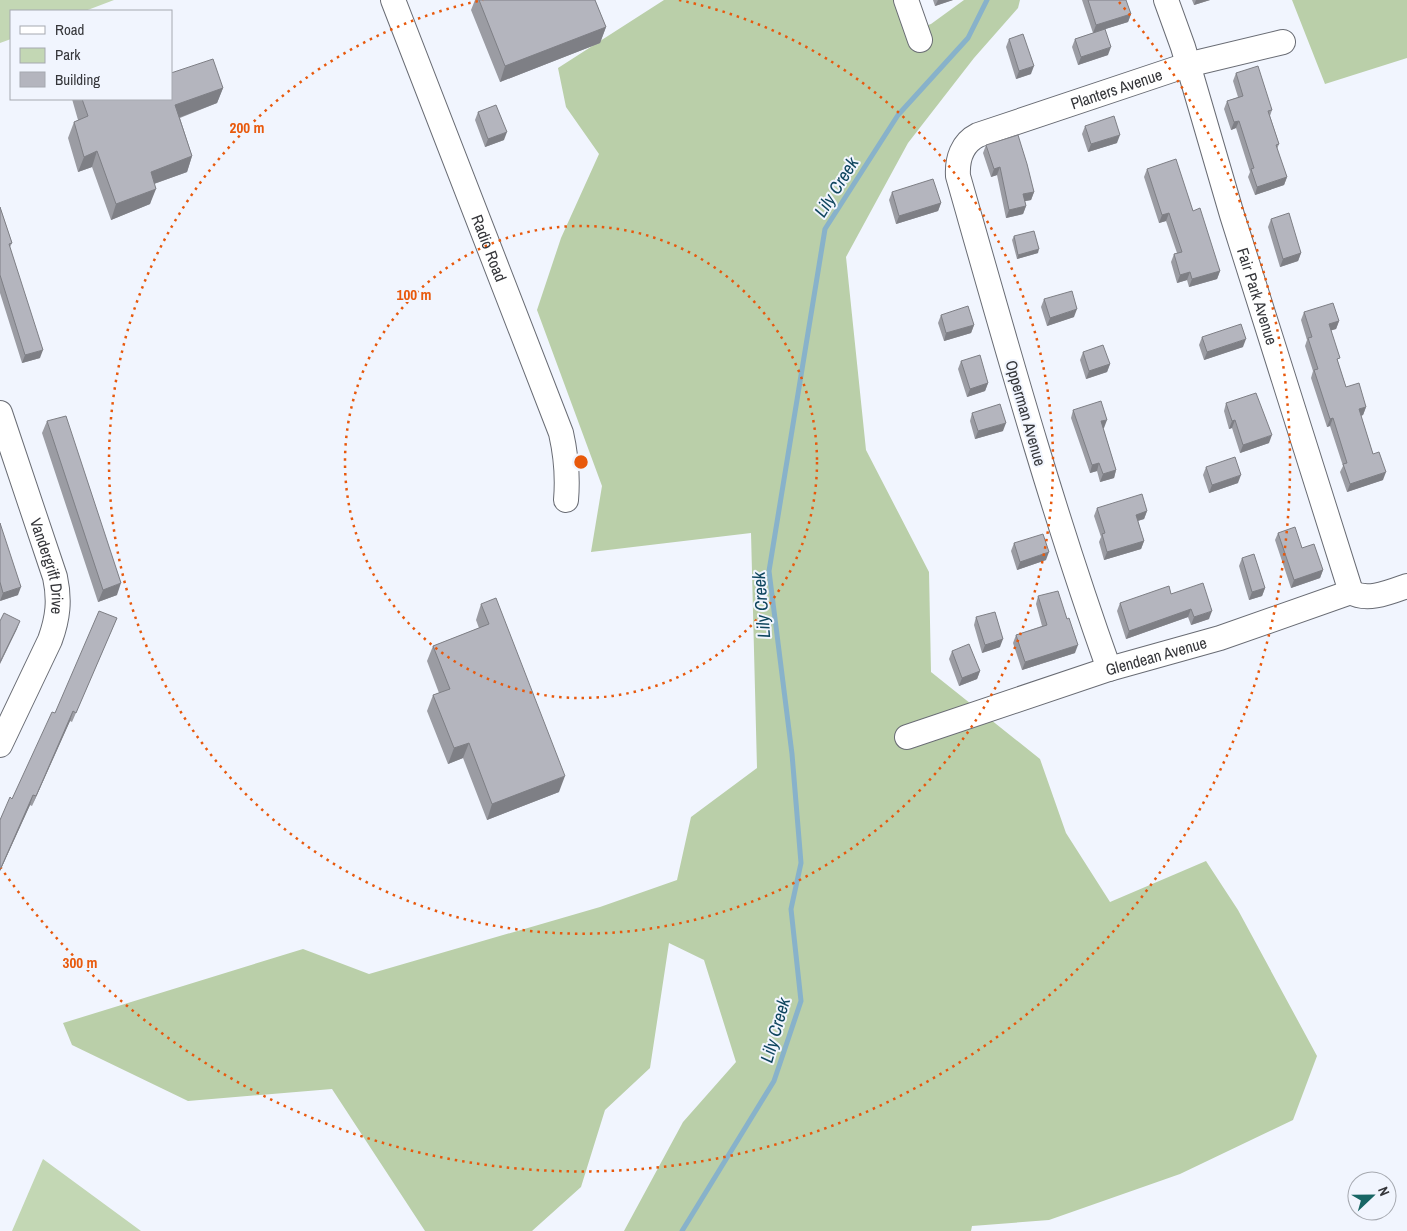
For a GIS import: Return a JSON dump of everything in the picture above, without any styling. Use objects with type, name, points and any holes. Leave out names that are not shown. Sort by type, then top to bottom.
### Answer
[{"type":"street","name":"Radio Road","points":[[394,0],[561,433],[566,455],[568,484],[566,500]]},
{"type":"street","points":[[906,0],[920,40]]},
{"type":"street","name":"Fair Park Avenue","points":[[1166,0],[1351,592]]},
{"type":"street","name":"Planters Avenue","points":[[960,155],[966,145],[978,135],[1187,65],[1283,42]]},
{"type":"street","name":"Opperman Avenue","points":[[960,155],[958,176],[1006,344],[1047,485],[1109,669]]},
{"type":"street","name":"Vandergrift Drive","points":[[0,413],[55,577],[58,609],[50,640],[0,745]]},
{"type":"street","name":"Glendean Avenue","points":[[907,737],[1109,669],[1220,638],[1351,592],[1358,596],[1380,595],[1407,586]]},
{"type":"green space","points":[[0,0],[114,0],[88,10],[10,10],[10,39],[0,43]]},
{"type":"green space","points":[[664,0],[895,0],[908,32],[931,24],[964,0],[1020,0],[1018,8],[974,58],[908,143],[846,257],[866,450],[929,572],[931,672],[1040,759],[1066,833],[1110,902],[1206,861],[1238,910],[1317,1056],[1293,1120],[1180,1174],[1049,1220],[972,1226],[971,1231],[624,1231],[683,1122],[736,1062],[704,960],[669,943],[650,1068],[605,1110],[581,1187],[532,1231],[425,1231],[332,1089],[188,1101],[72,1045],[63,1023],[303,949],[369,974],[600,907],[677,880],[691,817],[757,768],[751,533],[591,552],[602,486],[537,310],[561,238],[599,154],[566,107],[558,68]]},
{"type":"green space","points":[[1292,0],[1407,0],[1407,58],[1325,84]]},
{"type":"green space","points":[[43,1159],[141,1231],[12,1231]]},
{"type":"building","points":[[479,0],[595,0],[606,27],[505,66]]},
{"type":"building","points":[[1088,0],[1126,0],[1131,14],[1096,25]]},
{"type":"building","points":[[1105,29],[1111,47],[1081,57],[1075,39]]},
{"type":"building","points":[[1023,34],[1034,66],[1019,71],[1009,39]]},
{"type":"building","points":[[213,59],[223,88],[175,105],[192,156],[151,172],[156,189],[116,204],[97,151],[84,157],[74,122],[88,116],[82,100],[172,100],[172,73]]},
{"type":"building","points":[[1258,66],[1272,110],[1268,111],[1279,144],[1276,145],[1287,177],[1257,187],[1251,169],[1254,168],[1239,121],[1234,122],[1227,101],[1243,96],[1236,73]]},
{"type":"building","points":[[496,105],[507,132],[488,139],[478,112]]},
{"type":"building","points":[[1114,116],[1120,135],[1091,144],[1085,126]]},
{"type":"building","points":[[1018,135],[1034,192],[1023,194],[1026,206],[1009,210],[1000,167],[994,169],[986,145]]},
{"type":"building","points":[[1176,159],[1193,211],[1200,208],[1220,271],[1192,279],[1190,272],[1180,275],[1174,254],[1182,252],[1169,213],[1162,215],[1147,169]]},
{"type":"building","points":[[933,179],[941,203],[899,216],[892,192]]},
{"type":"building","points":[[0,207],[12,243],[9,244],[43,350],[25,355],[0,275]]},
{"type":"building","points":[[1289,213],[1301,253],[1283,259],[1271,219]]},
{"type":"building","points":[[1034,231],[1039,249],[1018,255],[1014,236]]},
{"type":"building","points":[[1072,291],[1077,309],[1050,318],[1044,299]]},
{"type":"building","points":[[1333,303],[1339,321],[1329,324],[1340,358],[1337,359],[1346,387],[1359,383],[1366,407],[1359,409],[1373,454],[1379,452],[1386,472],[1350,484],[1343,464],[1347,463],[1333,418],[1330,419],[1314,370],[1318,369],[1308,338],[1312,337],[1304,312]]},
{"type":"building","points":[[968,306],[974,325],[946,333],[941,315]]},
{"type":"building","points":[[1241,324],[1246,339],[1207,352],[1202,337]]},
{"type":"building","points":[[1103,345],[1110,364],[1089,371],[1083,352]]},
{"type":"building","points":[[980,355],[988,383],[970,389],[961,361]]},
{"type":"building","points":[[1256,393],[1272,435],[1243,445],[1235,420],[1232,421],[1226,403]]},
{"type":"building","points":[[1101,401],[1107,420],[1101,421],[1116,470],[1103,474],[1099,463],[1092,465],[1073,410]]},
{"type":"building","points":[[1000,404],[1006,423],[978,431],[972,413]]},
{"type":"building","points":[[66,416],[121,583],[103,590],[47,421]]},
{"type":"building","points":[[1235,457],[1241,475],[1212,485],[1206,467]]},
{"type":"building","points":[[1142,494],[1147,511],[1136,515],[1144,541],[1107,552],[1102,534],[1105,533],[1097,508]]},
{"type":"building","points":[[0,523],[21,587],[3,593],[0,582]]},
{"type":"building","points":[[1295,527],[1302,548],[1314,544],[1323,570],[1294,580],[1278,533]]},
{"type":"building","points":[[1043,534],[1049,552],[1020,562],[1014,543]]},
{"type":"building","points":[[1254,554],[1265,588],[1252,592],[1242,558]]},
{"type":"building","points":[[1203,583],[1212,611],[1194,617],[1191,609],[1129,631],[1120,603],[1169,586],[1171,594]]},
{"type":"building","points":[[1058,591],[1078,645],[1025,662],[1016,635],[1047,625],[1038,596]]},
{"type":"building","points":[[496,598],[565,776],[492,804],[469,743],[454,748],[433,695],[450,689],[433,646],[489,624],[481,604]]},
{"type":"building","points":[[99,611],[117,618],[76,713],[73,711],[36,796],[33,795],[0,870],[0,820],[10,797],[12,799],[52,712],[55,713]]},
{"type":"building","points":[[995,612],[1003,639],[985,645],[976,617]]},
{"type":"building","points":[[4,613],[20,621],[0,662],[0,621]]},
{"type":"building","points":[[969,644],[980,671],[962,678],[952,651]]},
{"type":"waterway","name":"Lily Creek","points":[[682,1231],[774,1081],[801,1001],[791,909],[801,863],[792,754],[769,571],[825,229],[898,115],[968,38],[987,0]]}]
